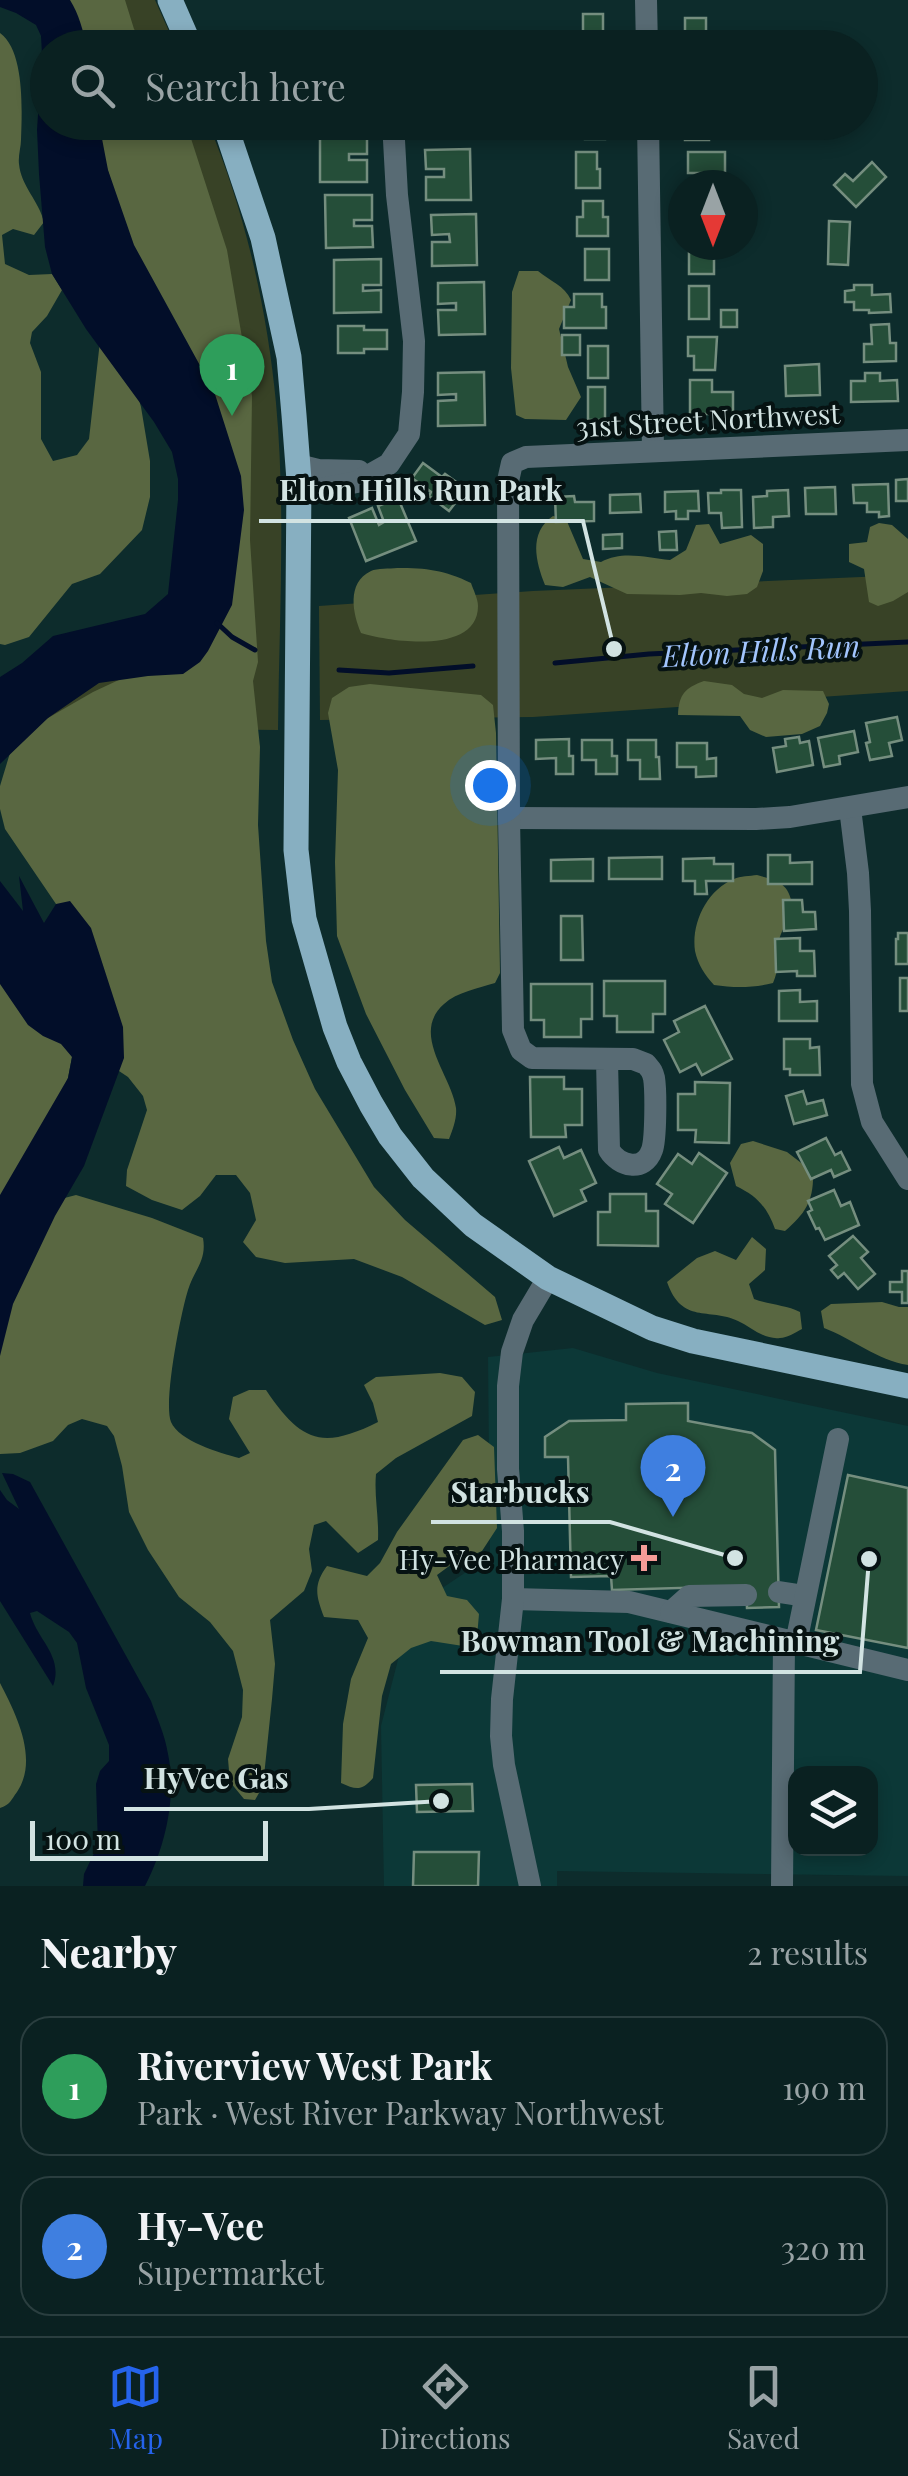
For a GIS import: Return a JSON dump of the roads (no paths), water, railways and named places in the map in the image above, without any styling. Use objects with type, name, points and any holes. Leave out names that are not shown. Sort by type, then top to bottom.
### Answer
[{"type":"main road","points":[[170,0],[184,30]]},
{"type":"main road","points":[[230,140],[263,238],[288,357],[299,492],[296,850],[304,920],[328,1009],[356,1078],[411,1164],[473,1225],[548,1278],[652,1328],[693,1341],[908,1386]]},
{"type":"street","points":[[646,0],[646,30]]},
{"type":"street","points":[[299,492],[357,482],[389,464],[409,434],[414,341],[394,140]]},
{"type":"street","points":[[648,140],[654,450]]},
{"type":"street","name":"31st Street Northwest","points":[[509,818],[508,481],[512,463],[526,457],[908,440]]},
{"type":"street","points":[[298,465],[318,470],[377,471]]},
{"type":"street","points":[[607,1060],[532,1058],[521,1050],[513,1030],[509,818],[756,819],[908,797]]},
{"type":"street","points":[[850,808],[860,911],[862,1084],[872,1122],[908,1178]]},
{"type":"street","points":[[530,1886],[501,1736],[513,1599],[508,1386],[512,1352],[524,1320],[548,1278]]},
{"type":"street","points":[[782,1886],[790,1642],[805,1596],[838,1439]]},
{"type":"street","points":[[779,1592],[805,1596]]},
{"type":"street","points":[[671,1612],[689,1596],[746,1594]]},
{"type":"street","points":[[513,1599],[629,1602],[908,1670]]},
{"type":"water","points":[[0,0],[70,0],[82,30],[38,30],[36,25],[0,7]]},
{"type":"water","points":[[37,140],[102,140],[108,170],[134,245],[214,391],[241,476],[244,510],[232,605],[200,662],[183,674],[99,683],[48,718],[0,764],[0,677],[53,636],[145,614],[168,594],[178,500],[172,452],[52,274],[45,247]]},
{"type":"water","points":[[19,876],[44,923],[56,904],[70,901],[91,928],[123,1027],[124,1058],[84,1166],[13,1304],[0,1356],[0,1195],[68,1078],[72,1057],[61,1044],[28,1025],[0,984],[0,881],[23,911]]},
{"type":"water","points":[[2,1473],[30,1482],[151,1701],[161,1727],[170,1770],[170,1805],[163,1839],[145,1886],[83,1886],[84,1874],[98,1845],[96,1784],[109,1761],[109,1745],[86,1688],[77,1643],[69,1632],[37,1611],[30,1613],[55,1666],[53,1686],[0,1601],[0,1490],[19,1509]]},
{"type":"waterway","name":"Elton Hills Run","points":[[217,623],[255,650]]},
{"type":"waterway","name":"Elton Hills Run","points":[[555,663],[649,654],[908,642]]},
{"type":"waterway","name":"Elton Hills Run","points":[[339,670],[389,673],[473,666]]},
{"type":"place","name":"Riverview West Park","points":[[232,416]]},
{"type":"place","name":"Elton Hills Run Park","points":[[614,649]]},
{"type":"place","name":"Hy-Vee","points":[[673,1517]]},
{"type":"place","name":"Hy-Vee Pharmacy","points":[[644,1558]]},
{"type":"place","name":"Starbucks","points":[[735,1558]]},
{"type":"place","name":"Bowman Tool & Machining","points":[[869,1559]]},
{"type":"place","name":"HyVee Gas","points":[[441,1801]]}]
